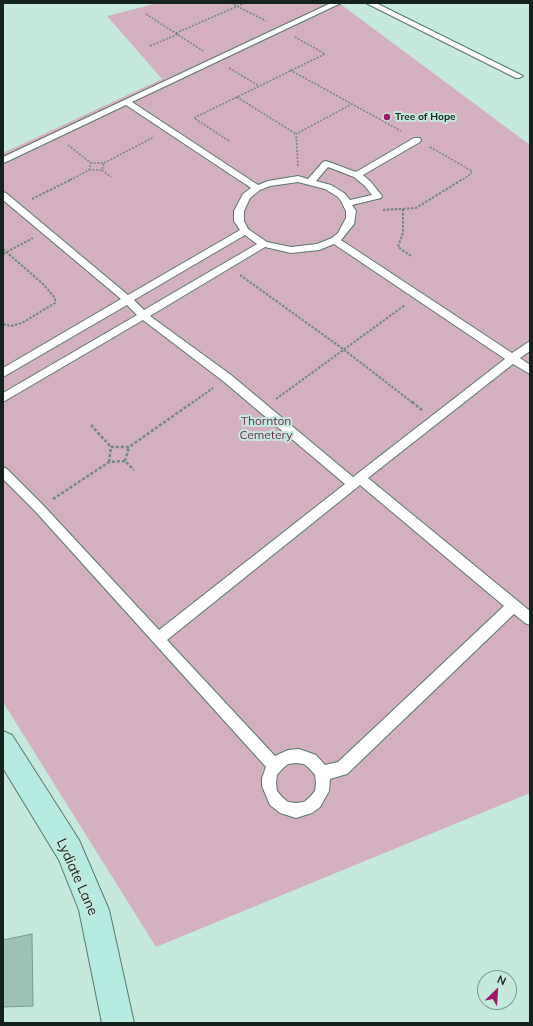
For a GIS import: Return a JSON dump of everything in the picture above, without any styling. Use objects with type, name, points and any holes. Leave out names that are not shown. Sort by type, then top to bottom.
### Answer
[{"type":"main road","name":"Lydiate Lane","points":[[3,744],[69,850],[94,910],[118,1023]]},
{"type":"lane","points":[[3,160],[215,59],[337,3]]},
{"type":"lane","points":[[370,3],[519,76]]},
{"type":"lane","points":[[126,102],[257,188]]},
{"type":"lane","points":[[357,175],[418,140]]},
{"type":"lane","points":[[311,182],[326,164],[357,175],[368,184],[378,196],[349,208]]},
{"type":"lane","points":[[298,179],[334,190],[341,195],[349,208],[351,218],[346,230],[335,240],[319,247],[300,250],[281,249],[264,244],[245,231],[239,221],[238,211],[243,200],[257,188],[274,182],[298,179]]},
{"type":"lane","points":[[3,195],[128,300],[144,316],[227,378],[263,409],[530,618]]},
{"type":"lane","points":[[3,373],[245,231]]},
{"type":"lane","points":[[335,240],[530,370]]},
{"type":"lane","points":[[3,398],[264,244]]},
{"type":"lane","points":[[158,639],[530,345]]},
{"type":"lane","points":[[3,472],[39,508],[275,766]]},
{"type":"lane","points":[[322,773],[342,769],[514,606]]},
{"type":"lane","points":[[296,756],[305,758],[314,762],[322,773],[324,783],[319,799],[312,806],[304,810],[294,811],[287,809],[272,797],[269,782],[270,773],[280,760],[296,756]]},
{"type":"path","points":[[229,141],[194,118],[325,54],[231,3]]},
{"type":"path","points":[[150,46],[245,3]]},
{"type":"path","points":[[146,14],[259,86]]},
{"type":"path","points":[[290,70],[472,171],[471,174],[416,208],[349,208]]},
{"type":"path","points":[[237,97],[296,134]]},
{"type":"path","points":[[296,134],[352,104]]},
{"type":"path","points":[[55,135],[92,163],[104,163],[169,130]]},
{"type":"path","points":[[296,134],[298,179]]},
{"type":"path","points":[[89,170],[92,163]]},
{"type":"path","points":[[102,170],[104,163]]},
{"type":"path","points":[[17,207],[89,170],[102,170],[111,177]]},
{"type":"path","points":[[403,209],[403,233],[398,247],[411,256]]},
{"type":"path","points":[[3,254],[47,231]]},
{"type":"path","points":[[3,249],[43,284],[55,298],[54,303],[22,323],[11,326],[3,324]]},
{"type":"path","points":[[228,266],[342,349],[435,420]]},
{"type":"path","points":[[263,409],[342,349],[418,295]]},
{"type":"path","points":[[91,425],[111,447],[129,447],[227,378]]},
{"type":"path","points":[[109,462],[111,447]]},
{"type":"path","points":[[125,461],[129,447]]},
{"type":"path","points":[[39,508],[109,462],[125,461],[134,470]]},
{"type":"green space","name":"Thornton Cemetery","points":[[158,3],[339,3],[530,145],[530,793],[156,947],[3,702],[3,153],[162,79],[107,16]]},
{"type":"building","points":[[32,934],[33,1006],[3,1007],[3,940]]},
{"type":"place","name":"Tree of Hope","points":[[387,117]]}]
